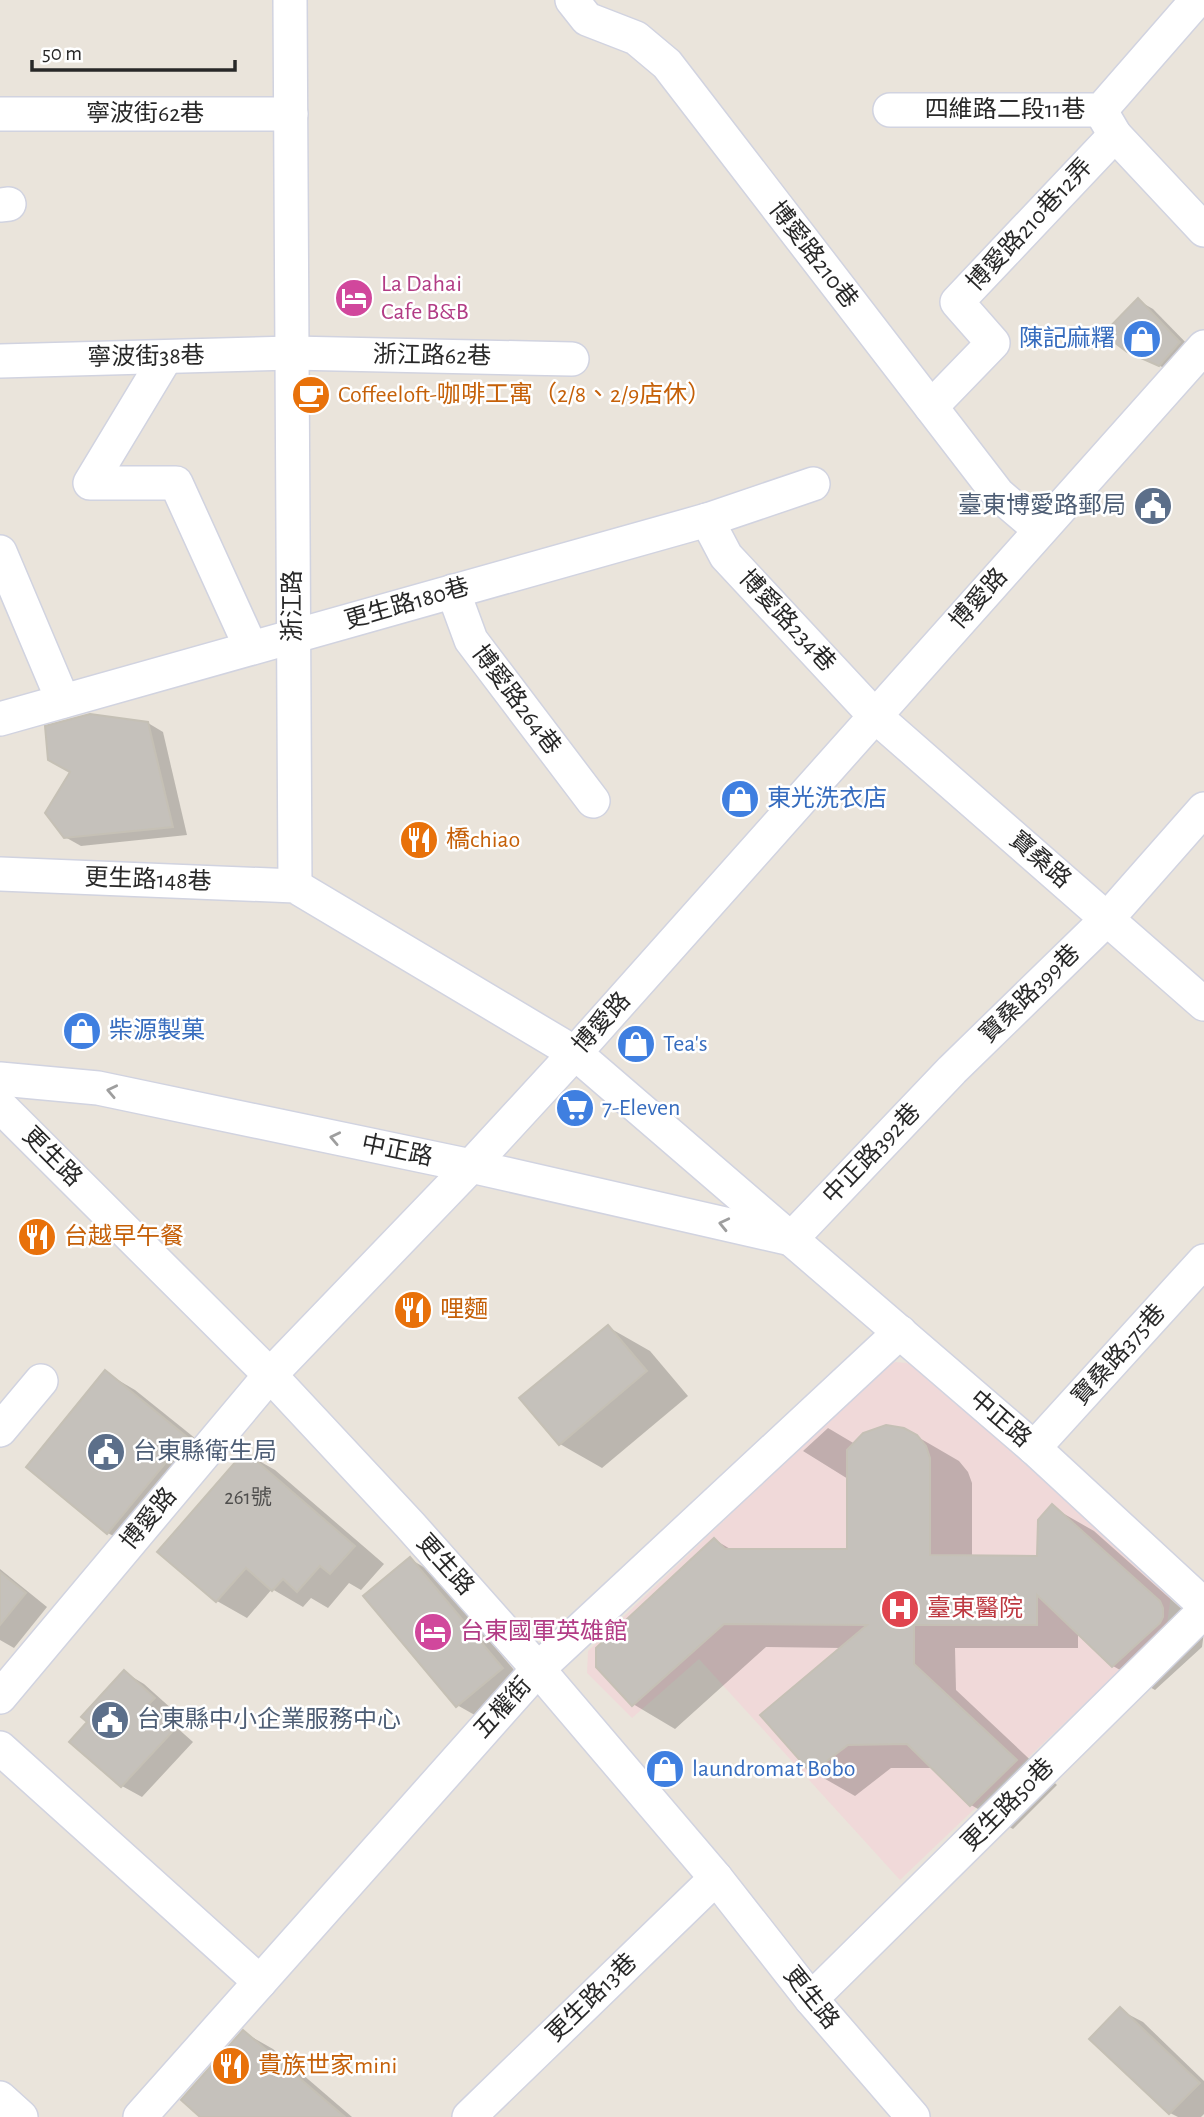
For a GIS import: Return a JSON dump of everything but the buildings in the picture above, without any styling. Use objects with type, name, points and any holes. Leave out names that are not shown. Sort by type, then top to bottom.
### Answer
[{"type":"street","name":"浙江路","points":[[290,0],[295,886]]},
{"type":"street","name":"博愛路210巷","points":[[572,0],[587,19],[636,38],[667,64],[998,494],[1040,530]]},
{"type":"street","name":"四維路二段11巷","points":[[890,110],[1108,123],[1197,0]]},
{"type":"street","name":"寧波街62巷","points":[[0,114],[291,114]]},
{"type":"street","name":"博愛路210巷12弄","points":[[931,407],[993,343],[957,302],[1108,123]]},
{"type":"street","points":[[1108,123],[1204,230]]},
{"type":"street","name":"博愛路","points":[[0,1697],[270,1375],[471,1166],[575,1053],[1204,347]]},
{"type":"street","name":"寧波街38巷","points":[[0,361],[292,354]]},
{"type":"street","name":"浙江路62巷","points":[[292,354],[572,359]]},
{"type":"street","points":[[166,357],[90,482],[176,482],[251,648]]},
{"type":"street","name":"更生路180巷","points":[[0,719],[707,520],[813,484]]},
{"type":"street","name":"博愛路234巷","points":[[707,520],[726,556],[875,716]]},
{"type":"street","points":[[0,552],[63,701]]},
{"type":"street","name":"博愛路264巷","points":[[453,591],[471,640],[593,801]]},
{"type":"street","name":"寶桑路","points":[[875,716],[1204,1004]]},
{"type":"street","name":"寶桑路399巷","points":[[952,1070],[1107,919],[1204,809]]},
{"type":"street","name":"更生路148巷","points":[[0,874],[295,886]]},
{"type":"street","points":[[295,886],[575,1053]]},
{"type":"street","name":"中正路","points":[[575,1053],[1034,1448],[1204,1605]]},
{"type":"street","name":"中正路392巷","points":[[791,1239],[952,1070]]},
{"type":"street","name":"中正路","points":[[0,1079],[98,1088],[471,1166],[791,1239]]},
{"type":"street","name":"更生路","points":[[0,1106],[270,1375],[410,1525],[538,1669],[716,1878],[811,1999],[913,2117]]},
{"type":"street","name":"寶桑路375巷","points":[[1034,1448],[1204,1261]]},
{"type":"street","name":"五權街","points":[[140,2117],[538,1669],[900,1332]]},
{"type":"street","points":[[0,1430],[41,1381]]},
{"type":"street","name":"更生路50巷","points":[[811,1999],[1204,1611]]},
{"type":"street","points":[[0,1748],[260,1982]]},
{"type":"street","name":"更生路13巷","points":[[469,2117],[716,1878]]},
{"type":"street","points":[[0,2098],[21,2117]]},
{"type":"shaded area","name":"臺東醫院","points":[[895,1362],[907,1363],[920,1370],[1171,1594],[1167,1625],[900,1880],[699,1659],[632,1718],[587,1673],[588,1651],[882,1369]]},
{"type":"place","name":"La Dahai Cafe B&B","points":[[354,298]]},
{"type":"place","name":"陳記麻糬","points":[[1142,339]]},
{"type":"place","name":"Coffeeloft-咖啡工寓（2/8、2/9店休）","points":[[311,395]]},
{"type":"place","name":"臺東博愛路郵局","points":[[1153,506]]},
{"type":"place","name":"東光洗衣店","points":[[740,799]]},
{"type":"place","name":"橋chiao","points":[[419,840]]},
{"type":"place","name":"柴源製菓","points":[[82,1031]]},
{"type":"place","name":"Tea's","points":[[636,1044]]},
{"type":"place","name":"7-Eleven","points":[[575,1108]]},
{"type":"place","name":"台越早午餐","points":[[37,1237]]},
{"type":"place","name":"哩麵","points":[[413,1310]]},
{"type":"place","name":"台東縣衛生局","points":[[106,1452]]},
{"type":"place","name":"臺東醫院","points":[[900,1609]]},
{"type":"place","name":"台東國軍英雄館","points":[[433,1632]]},
{"type":"place","name":"台東縣中小企業服務中心","points":[[110,1720]]},
{"type":"place","name":"laundromat Bobo","points":[[665,1769]]},
{"type":"place","name":"貴族世家mini","points":[[231,2066]]}]
